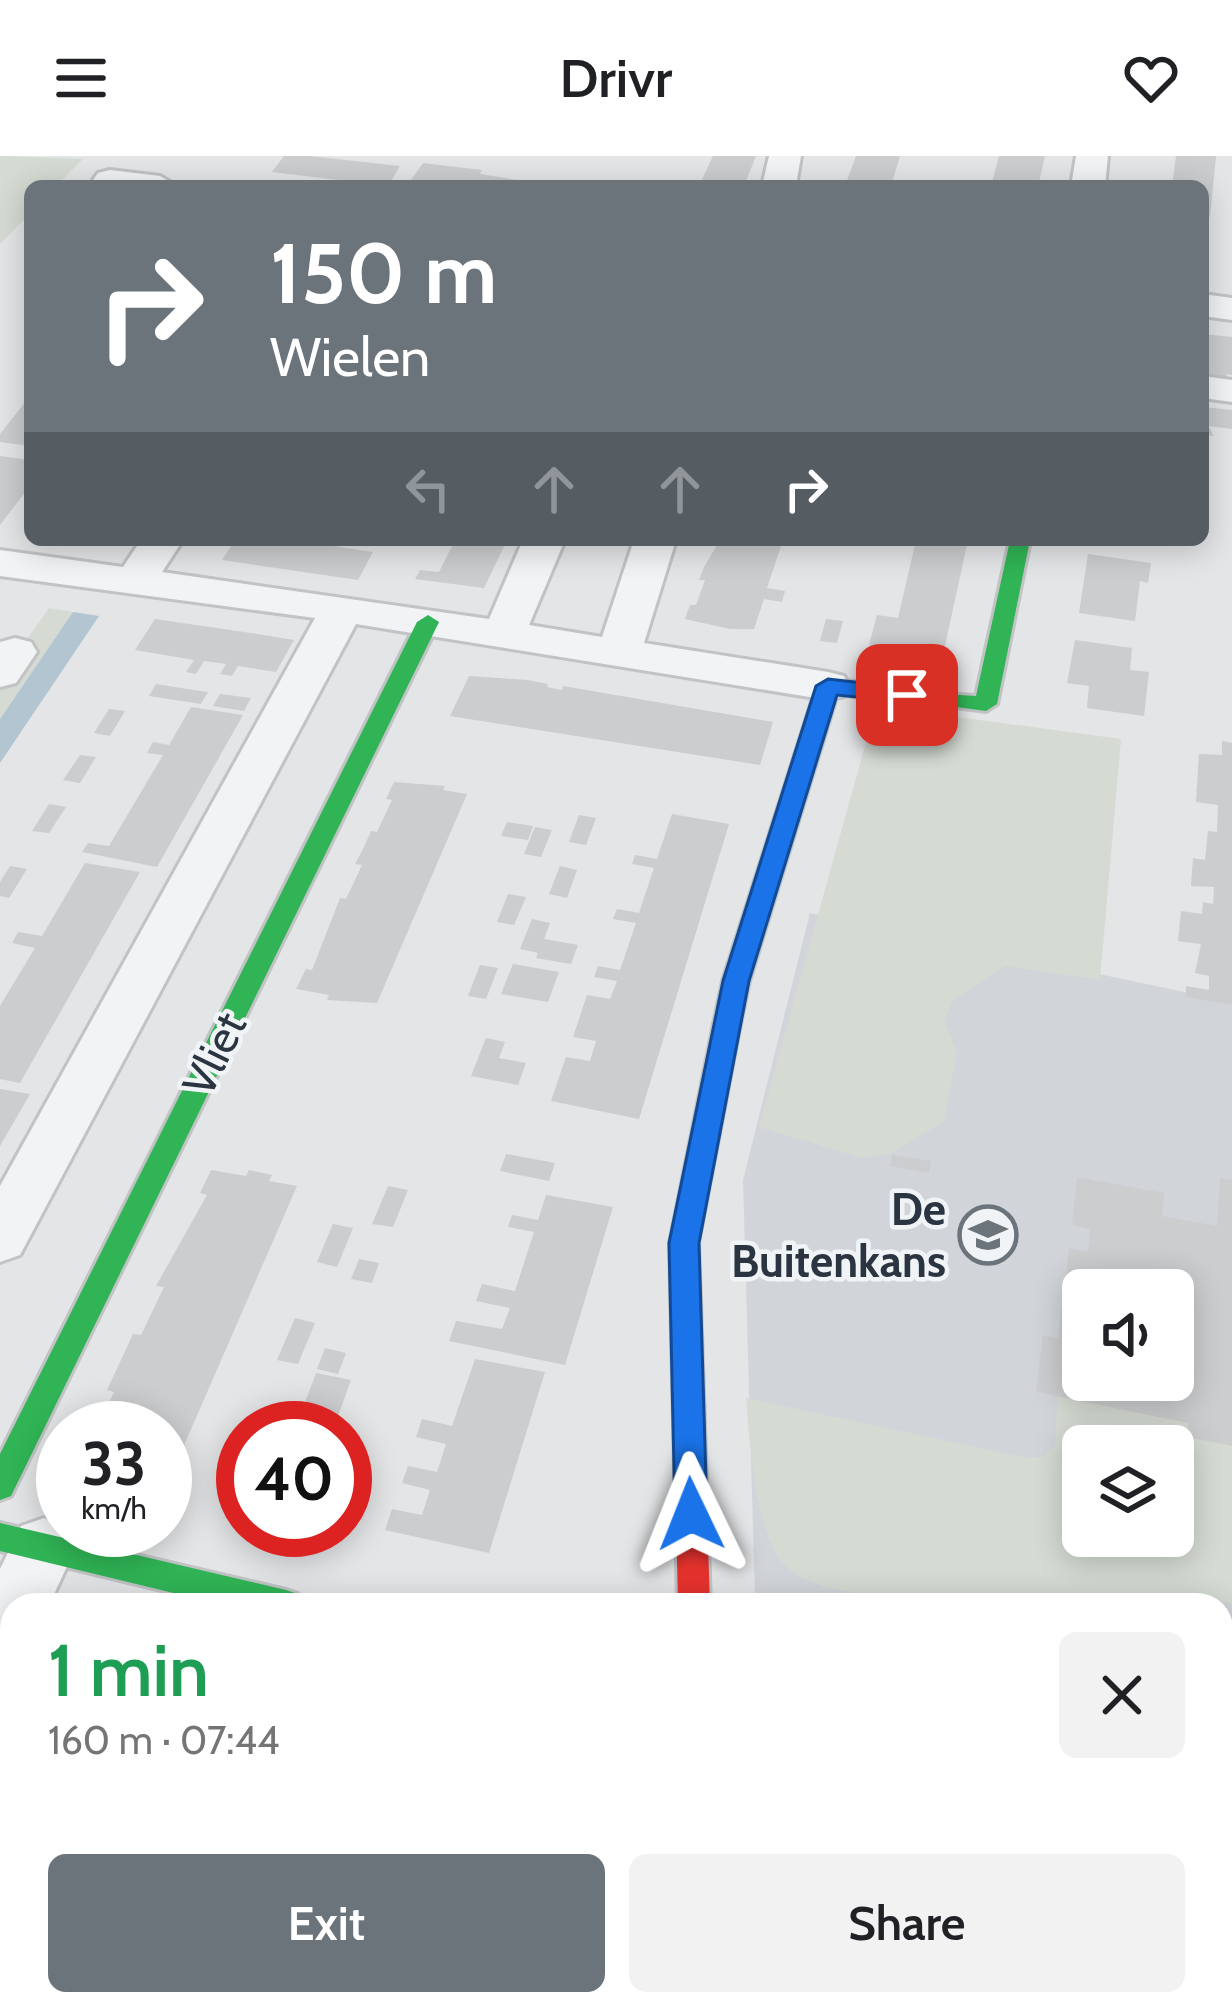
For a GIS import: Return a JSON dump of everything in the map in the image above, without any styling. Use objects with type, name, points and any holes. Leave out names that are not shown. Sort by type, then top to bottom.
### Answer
[{"type":"street","points":[[135,580],[158,546]]},
{"type":"street","points":[[503,634],[541,546]]},
{"type":"street","points":[[619,652],[653,546]]},
{"type":"street","points":[[0,563],[342,609],[828,686],[986,704],[1019,546]]},
{"type":"street","points":[[0,1239],[342,609]]},
{"type":"street","name":"Vliet","points":[[0,1486],[428,622]]},
{"type":"street","points":[[694,1593],[684,1243],[736,981],[828,686]]},
{"type":"street","points":[[16,1593],[22,1542],[236,1593]]},
{"type":"shaded area","points":[[0,156],[83,159],[62,180],[24,180],[24,219],[0,244]]},
{"type":"shaded area","points":[[49,608],[73,612],[0,719],[0,678]]},
{"type":"shaded area","points":[[876,706],[1121,739],[1100,980],[1005,966],[952,1001],[944,1022],[957,1052],[944,1121],[891,1153],[862,1158],[759,1127]]},
{"type":"shaded area","name":"De Buitenkans","points":[[810,913],[1232,1002],[1232,1593],[755,1593],[743,1180]]},
{"type":"shaded area","points":[[1058,1389],[1062,1401],[1126,1401],[1227,1419],[1232,1441],[1232,1593],[854,1593],[807,1580],[784,1564],[766,1530],[755,1485],[746,1398],[1027,1458],[1043,1457],[1055,1444]]},
{"type":"water","points":[[73,612],[99,616],[0,763],[0,719]]},
{"type":"building","points":[[284,156],[400,166],[392,180],[272,172]]},
{"type":"building","points":[[713,156],[756,156],[746,180],[702,180]]},
{"type":"building","points":[[856,156],[900,156],[893,180],[847,180]]},
{"type":"building","points":[[999,156],[1045,156],[1039,180],[993,180]]},
{"type":"building","points":[[1176,156],[1216,156],[1210,217],[1209,180],[1173,180]]},
{"type":"building","points":[[423,163],[518,180],[411,180]]},
{"type":"building","points":[[1209,335],[1232,337],[1232,375],[1227,374],[1227,382],[1209,380]]},
{"type":"building","points":[[24,404],[24,445],[0,442],[0,434]]},
{"type":"building","points":[[1209,408],[1232,410],[1232,429],[1209,426]]},
{"type":"building","points":[[0,456],[24,459],[24,494],[0,525]]},
{"type":"building","points":[[231,546],[333,546],[373,552],[358,580],[222,560]]},
{"type":"building","points":[[452,546],[504,546],[484,588],[415,579],[420,570],[439,572]]},
{"type":"building","points":[[716,546],[781,546],[767,588],[785,591],[782,602],[764,599],[754,629],[685,619],[690,605],[696,605],[705,580],[699,580]]},
{"type":"building","points":[[915,546],[967,546],[943,655],[869,645],[877,615],[898,618]]},
{"type":"building","points":[[1088,554],[1151,563],[1148,583],[1140,581],[1135,621],[1079,613]]},
{"type":"building","points":[[155,619],[294,640],[276,672],[238,666],[232,676],[220,674],[226,664],[204,661],[196,674],[186,672],[194,660],[135,650]]},
{"type":"building","points":[[826,619],[843,621],[837,643],[820,641]]},
{"type":"building","points":[[1075,640],[1132,648],[1130,670],[1149,672],[1144,716],[1087,708],[1089,686],[1067,683]]},
{"type":"building","points":[[469,676],[528,680],[562,690],[563,686],[773,722],[760,765],[450,716]]},
{"type":"building","points":[[156,684],[208,692],[201,704],[149,696]]},
{"type":"building","points":[[220,694],[251,698],[244,711],[213,706]]},
{"type":"building","points":[[191,707],[243,715],[157,867],[82,852],[88,843],[109,846],[163,755],[147,753],[153,742],[169,745]]},
{"type":"building","points":[[109,709],[125,711],[110,736],[94,733]]},
{"type":"building","points":[[1222,741],[1232,743],[1232,1005],[1186,997],[1186,986],[1209,990],[1209,976],[1195,973],[1201,944],[1178,941],[1181,911],[1202,914],[1203,902],[1213,904],[1214,887],[1191,886],[1193,858],[1205,860],[1208,831],[1217,832],[1218,805],[1196,802],[1199,754],[1222,755]]},
{"type":"building","points":[[80,755],[96,757],[80,783],[63,780]]},
{"type":"building","points":[[394,782],[445,786],[443,790],[467,794],[377,1003],[327,1000],[329,995],[296,989],[306,969],[312,970],[340,898],[346,899],[362,865],[355,864],[392,800],[386,799]]},
{"type":"building","points":[[49,804],[66,807],[49,833],[32,831]]},
{"type":"building","points":[[672,814],[729,824],[639,1119],[551,1101],[566,1057],[590,1061],[596,1041],[573,1037],[587,995],[610,999],[617,981],[594,977],[598,966],[620,970],[636,923],[613,919],[617,909],[639,913],[654,868],[632,864],[635,855],[657,859]]},
{"type":"building","points":[[579,815],[596,818],[586,845],[569,842]]},
{"type":"building","points":[[507,822],[533,826],[528,840],[501,836]]},
{"type":"building","points":[[535,827],[552,830],[541,857],[524,854]]},
{"type":"building","points":[[85,863],[140,872],[20,1083],[0,1079],[0,1006],[35,948],[12,943],[18,932],[42,936]]},
{"type":"building","points":[[10,866],[27,869],[9,898],[0,896],[0,882]]},
{"type":"building","points":[[560,866],[577,870],[567,898],[549,894]]},
{"type":"building","points":[[508,894],[526,897],[514,925],[497,922]]},
{"type":"building","points":[[532,919],[550,923],[544,939],[578,945],[571,964],[536,958],[538,953],[520,949]]},
{"type":"building","points":[[513,964],[559,972],[548,1002],[501,994]]},
{"type":"building","points":[[480,965],[498,968],[486,999],[468,996]]},
{"type":"building","points":[[486,1038],[505,1042],[499,1058],[526,1063],[518,1085],[471,1076]]},
{"type":"building","points":[[0,1089],[30,1094],[0,1146]]},
{"type":"building","points":[[506,1154],[555,1163],[549,1181],[500,1171]]},
{"type":"building","points":[[892,1155],[931,1161],[929,1173],[890,1166]]},
{"type":"building","points":[[211,1170],[246,1176],[249,1170],[272,1175],[269,1181],[297,1186],[192,1427],[192,1401],[110,1401],[114,1392],[107,1390],[133,1334],[141,1335],[164,1287],[156,1286],[207,1195],[200,1193]]},
{"type":"building","points":[[1077,1177],[1164,1193],[1162,1216],[1217,1226],[1220,1178],[1232,1180],[1232,1446],[1194,1438],[1194,1425],[1188,1423],[1080,1401],[1194,1401],[1194,1269],[1066,1269],[1069,1248],[1088,1252],[1090,1229],[1072,1225]]},
{"type":"building","points":[[388,1186],[408,1190],[393,1227],[372,1224]]},
{"type":"building","points":[[546,1195],[613,1207],[565,1365],[449,1341],[456,1321],[502,1329],[510,1308],[476,1301],[482,1284],[515,1291],[534,1232],[508,1227],[512,1215],[538,1220]]},
{"type":"building","points":[[333,1224],[353,1228],[337,1267],[317,1262]]},
{"type":"building","points":[[359,1259],[379,1263],[372,1283],[351,1279]]},
{"type":"building","points":[[1062,1305],[1062,1397],[1036,1392],[1043,1335],[1058,1338]]},
{"type":"building","points":[[295,1318],[315,1323],[298,1364],[277,1360]]},
{"type":"building","points":[[325,1348],[346,1353],[338,1374],[317,1369]]},
{"type":"building","points":[[475,1359],[545,1372],[489,1553],[385,1530],[392,1509],[422,1515],[430,1490],[402,1483],[408,1466],[437,1472],[446,1444],[416,1437],[422,1419],[452,1426]]},
{"type":"building","points":[[316,1373],[351,1380],[343,1401],[306,1401]]},
{"type":"traffic: fast","points":[[934,698],[986,704],[1019,546]]},
{"type":"traffic: fast","points":[[0,1486],[428,622]]},
{"type":"traffic: fast","points":[[0,1537],[236,1593]]},
{"type":"traffic: slow","points":[[727,1024],[736,981],[828,686],[934,698]]},
{"type":"traffic: jam","points":[[694,1593],[684,1243],[727,1024]]},
{"type":"place","name":"De Buitenkans","points":[[988,1235]]},
{"type":"route","points":[[691,1514],[684,1243],[736,981],[828,686],[907,695]]}]
